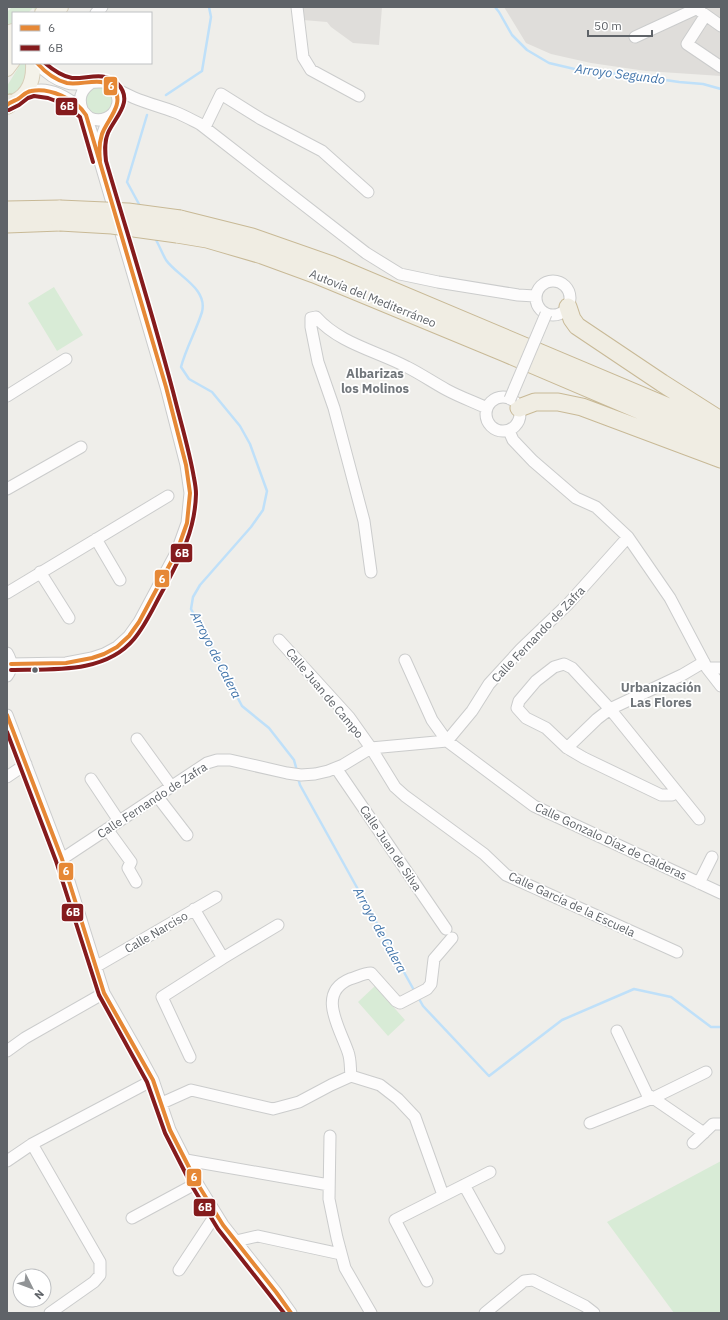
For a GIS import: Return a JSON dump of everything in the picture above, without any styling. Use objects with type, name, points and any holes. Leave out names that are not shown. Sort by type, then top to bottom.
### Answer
[{"type":"highway","name":"Autovía del Mediterráneo","points":[[7,210],[60,216]]},
{"type":"highway","name":"Autovía del Mediterráneo","points":[[7,224],[60,216],[128,212],[178,227],[207,239],[262,255],[314,274],[721,445]]},
{"type":"highway","name":"Autovía del Mediterráneo","points":[[178,227],[252,237],[332,265],[721,429]]},
{"type":"highway","points":[[568,307],[572,319],[577,326],[662,383],[721,420]]},
{"type":"highway","points":[[514,403],[558,402],[582,407],[721,459]]},
{"type":"main road","points":[[8,104],[18,99],[26,92],[34,73],[33,64]]},
{"type":"street","points":[[297,7],[303,56],[311,70],[359,96]]},
{"type":"street","points":[[700,10],[687,44],[721,67]]},
{"type":"street","points":[[635,37],[681,11],[700,10],[721,26]]},
{"type":"street","points":[[38,64],[53,77],[68,84],[104,82],[146,104],[176,112],[200,124],[366,253],[400,274],[438,282],[518,295],[535,296]]},
{"type":"street","points":[[11,664],[66,663],[92,658],[117,647],[129,636],[140,622],[177,551],[187,524],[190,493],[186,465],[164,380],[100,162],[83,112],[80,97],[86,87],[91,83]]},
{"type":"street","points":[[100,162],[101,136],[104,127],[118,102],[117,95],[110,85]]},
{"type":"street","points":[[26,92],[41,90],[55,94],[70,100],[90,118],[96,120],[102,120],[130,105],[146,104]]},
{"type":"street","points":[[205,127],[221,94],[262,119],[322,151],[368,192]]},
{"type":"street","points":[[550,280],[561,282],[566,286],[570,296],[568,307],[560,313],[551,315],[541,311],[538,307],[535,296],[540,285],[550,280]]},
{"type":"street","points":[[514,403],[546,314]]},
{"type":"street","points":[[371,572],[364,521],[334,408],[318,362],[311,327],[312,318],[316,317],[320,322],[338,335],[354,344],[408,367],[447,390],[487,408]]},
{"type":"street","points":[[7,396],[66,359]]},
{"type":"street","points":[[505,397],[514,403],[520,419],[514,428],[503,432],[498,431],[489,424],[486,414],[490,403],[499,398],[505,397]]},
{"type":"street","points":[[509,431],[513,440],[533,461],[576,498],[596,507],[628,537],[670,598],[706,665],[721,686]]},
{"type":"street","points":[[7,489],[81,447]]},
{"type":"street","points":[[7,593],[168,496]]},
{"type":"street","name":"Calle Fernando de Zafra","points":[[62,859],[207,763],[217,760],[230,760],[287,773],[306,775],[336,768],[371,748],[447,741],[472,711],[488,684],[521,649],[568,604],[628,537]]},
{"type":"street","points":[[96,539],[120,580]]},
{"type":"street","points":[[40,572],[70,618]]},
{"type":"street","name":"Calle Juan de Campo","points":[[279,640],[349,717],[371,748]]},
{"type":"street","points":[[7,653],[11,664],[11,670],[7,676]]},
{"type":"street","name":"Calle Gonzalo Díaz de Calderas","points":[[405,660],[432,720],[447,741],[534,806],[721,893]]},
{"type":"street","points":[[677,792],[672,795],[661,795],[584,758],[567,748],[546,728],[526,718],[518,708],[519,701],[536,682],[554,667],[564,664],[572,668],[610,709],[699,819]]},
{"type":"street","points":[[567,748],[597,719],[610,709],[682,674],[706,665],[721,668]]},
{"type":"street","points":[[7,715],[62,859],[77,910],[97,966],[104,993],[153,1080],[170,1130],[197,1183],[223,1224],[291,1313]]},
{"type":"street","points":[[137,740],[171,786]]},
{"type":"street","name":"Calle García de la Escuela","points":[[371,748],[395,787],[484,854],[506,875],[676,952]]},
{"type":"street","points":[[7,777],[26,764]]},
{"type":"street","name":"Calle Juan de Silva","points":[[336,768],[446,929]]},
{"type":"street","points":[[91,779],[119,821]]},
{"type":"street","points":[[157,796],[186,835]]},
{"type":"street","points":[[107,829],[131,862],[128,868],[136,882]]},
{"type":"street","points":[[699,883],[712,856]]},
{"type":"street","name":"Calle Narciso","points":[[97,966],[216,897]]},
{"type":"street","points":[[194,909],[223,958]]},
{"type":"street","points":[[190,1057],[162,997],[278,925]]},
{"type":"street","points":[[351,1076],[349,1053],[334,1017],[332,1006],[332,997],[336,989],[342,983],[366,973],[371,973],[396,1001],[400,1003],[405,1002],[427,989],[431,984],[434,959],[452,938]]},
{"type":"street","points":[[7,1051],[25,1038],[104,993]]},
{"type":"street","points":[[617,1031],[647,1094],[704,1133]]},
{"type":"street","points":[[590,1123],[653,1098],[706,1072]]},
{"type":"street","points":[[162,1104],[191,1090],[273,1109],[299,1102],[351,1076],[380,1085],[398,1099],[415,1117],[443,1195]]},
{"type":"street","points":[[7,1161],[32,1144],[153,1080]]},
{"type":"street","points":[[692,1144],[713,1124],[721,1124]]},
{"type":"street","points":[[330,1136],[329,1200],[341,1254],[345,1268],[371,1313]]},
{"type":"street","points":[[32,1144],[100,1262],[100,1275],[94,1282],[50,1313]]},
{"type":"street","points":[[186,1160],[329,1185]]},
{"type":"street","points":[[427,1281],[395,1220],[490,1172]]},
{"type":"street","points":[[132,1218],[197,1183]]},
{"type":"street","points":[[464,1185],[499,1248]]},
{"type":"street","points":[[179,1270],[216,1214]]},
{"type":"street","points":[[236,1240],[258,1236],[341,1254]]},
{"type":"street","points":[[485,1313],[524,1281],[533,1280],[585,1306],[594,1313]]},
{"type":"shaded area","points":[[302,7],[382,7],[379,45],[353,43],[331,27],[327,22],[303,20]]},
{"type":"shaded area","points":[[504,7],[721,7],[721,76],[646,71],[591,63],[551,54],[526,43]]},
{"type":"green space","points":[[12,7],[38,7],[35,10],[33,8],[29,12],[12,12],[12,29],[7,30],[7,12]]},
{"type":"green space","points":[[20,64],[29,64],[20,87],[17,91],[7,97],[7,86]]},
{"type":"green space","points":[[98,87],[108,91],[112,101],[108,111],[98,115],[88,111],[84,101],[88,91]]},
{"type":"green space","points":[[54,287],[83,335],[57,351],[28,303]]},
{"type":"green space","points":[[375,986],[405,1020],[388,1036],[358,1002]]},
{"type":"green space","points":[[721,1161],[721,1313],[674,1313],[607,1222]]},
{"type":"waterway","name":"Arroyo de Calera","points":[[166,95],[202,71],[211,17],[209,7]]},
{"type":"waterway","name":"Arroyo Segundo","points":[[495,7],[512,35],[527,50],[549,63],[583,71],[703,84],[721,89]]},
{"type":"waterway","name":"Arroyo de Calera","points":[[140,206],[127,182],[147,115]]},
{"type":"waterway","name":"Arroyo de Calera","points":[[155,238],[166,260],[196,289],[203,304],[202,312],[181,367],[189,379],[212,392],[240,426],[250,444],[267,491],[263,510],[251,527],[200,585],[193,597],[191,609],[242,706],[269,728],[294,760],[297,771]]},
{"type":"waterway","name":"Arroyo de Calera","points":[[298,778],[300,785],[415,992]]},
{"type":"waterway","name":"Arroyo de Calera","points":[[418,997],[423,1006],[489,1076],[562,1020],[634,989],[671,997],[711,1027],[721,1027]]},
{"type":"transit line","name":"6","points":[[38,64],[43,70],[63,82],[73,84],[98,82],[109,85],[114,89],[117,95],[116,106],[102,134],[100,141],[100,161]]},
{"type":"transit line","name":"6B","points":[[11,670],[60,669],[93,664],[122,650],[134,639],[150,615],[186,544],[193,521],[196,494],[195,482],[188,451],[169,376],[106,161],[105,151],[108,133],[119,115],[124,103],[122,90],[117,83],[107,77],[95,76],[72,78],[64,76],[46,64]]},
{"type":"transit line","name":"6","points":[[7,105],[26,93],[38,90],[46,91],[69,99],[82,109],[86,115],[166,387],[186,465],[190,493],[187,523],[177,551],[139,622],[129,636],[117,647],[92,658],[66,663],[11,664]]},
{"type":"transit line","name":"6B","points":[[9,110],[34,96],[48,98],[64,104],[80,117],[93,162]]},
{"type":"transit line","name":"6","points":[[7,715],[62,859],[104,993],[153,1080],[170,1130],[197,1183],[223,1225],[291,1313]]},
{"type":"transit line","name":"6B","points":[[7,732],[56,861],[99,995],[147,1082],[165,1133],[192,1186],[218,1229],[284,1313]]},
{"type":"district","name":"Albarizas los Molinos","points":[[375,380]]},
{"type":"district","name":"Urbanización Las Flores","points":[[661,694]]}]
